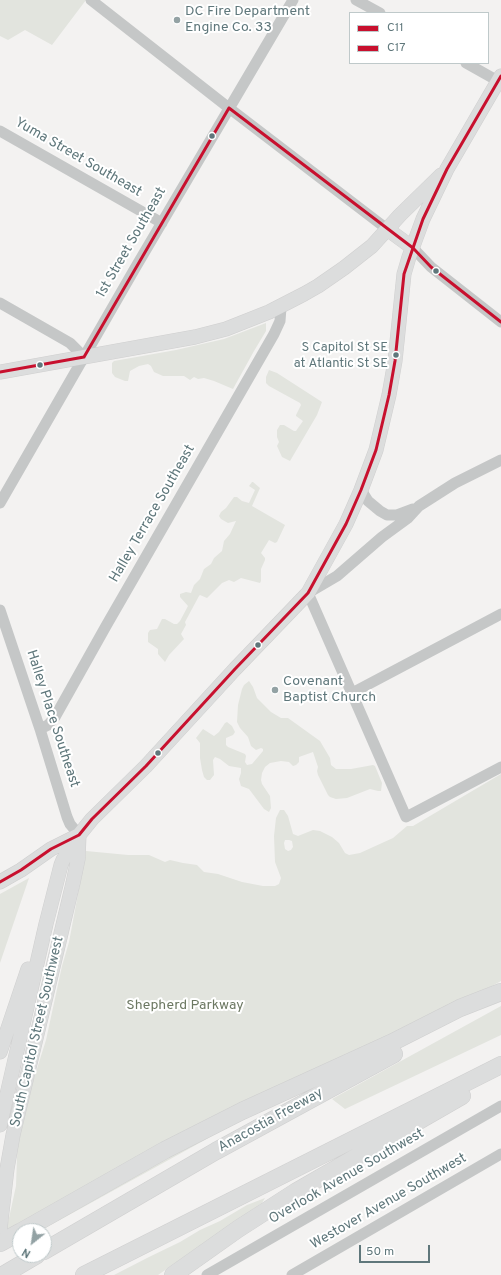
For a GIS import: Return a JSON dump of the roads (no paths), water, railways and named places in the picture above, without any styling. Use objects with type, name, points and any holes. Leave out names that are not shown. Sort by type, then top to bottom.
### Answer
[{"type":"highway","points":[[35,1223],[165,1150],[242,1111],[391,1044],[460,1008],[501,993]]},
{"type":"highway","name":"Anacostia Freeway","points":[[52,1246],[222,1148],[501,993]]},
{"type":"highway","points":[[84,1275],[501,1065]]},
{"type":"highway","points":[[174,1275],[238,1229],[297,1191],[501,1073]]},
{"type":"highway","points":[[0,1243],[12,1236]]},
{"type":"highway","points":[[4,1274],[23,1263]]},
{"type":"main road","points":[[0,1125],[46,924],[61,866],[79,835],[92,819],[146,766],[235,669],[308,593],[346,524],[376,450],[389,395],[395,361],[404,274],[413,248],[424,219],[447,169],[499,79]]},
{"type":"main road","points":[[0,372],[216,332],[281,306],[311,290],[344,268],[372,246],[405,210],[447,169]]},
{"type":"main road","points":[[387,229],[413,248]]},
{"type":"main road","points":[[0,882],[31,864],[51,849],[79,835]]},
{"type":"main road","name":"South Capitol Street Southwest","points":[[0,1229],[7,1169],[13,1135],[73,883],[78,859],[79,835]]},
{"type":"main road","points":[[0,1052],[30,964],[46,924]]},
{"type":"street","points":[[91,0],[387,229]]},
{"type":"street","name":"1st Street Southeast","points":[[0,503],[293,0]]},
{"type":"street","points":[[356,0],[378,12]]},
{"type":"street","points":[[468,64],[499,79]]},
{"type":"street","name":"Yuma Street Southeast","points":[[0,131],[162,223]]},
{"type":"street","points":[[413,248],[431,267],[501,322]]},
{"type":"street","points":[[0,303],[70,343],[84,357]]},
{"type":"street","name":"Halley Terrace Southeast","points":[[40,729],[48,725],[55,716],[270,341],[278,326],[281,306]]},
{"type":"street","points":[[361,490],[368,501],[380,511],[387,515],[397,515],[419,506],[455,483],[501,460]]},
{"type":"street","points":[[419,506],[408,518],[382,537],[337,576],[308,593],[406,817],[501,767]]},
{"type":"street","name":"Halley Place Southeast","points":[[0,610],[40,729],[67,817],[70,824],[79,835]]},
{"type":"street","points":[[352,693],[501,614]]},
{"type":"street","name":"Overlook Avenue Southwest","points":[[207,1275],[501,1106]]},
{"type":"street","name":"Westover Avenue Southwest","points":[[292,1275],[501,1154]]},
{"type":"place","name":"DC Fire Department Engine Co. 33","points":[[177,20]]},
{"type":"place","name":"S Capitol St SE at Atlantic St SE","points":[[396,355]]},
{"type":"place","name":"Covenant Baptist Church","points":[[275,690]]},
{"type":"park label","name":"Shepherd Parkway","points":[[185,1006]]}]
